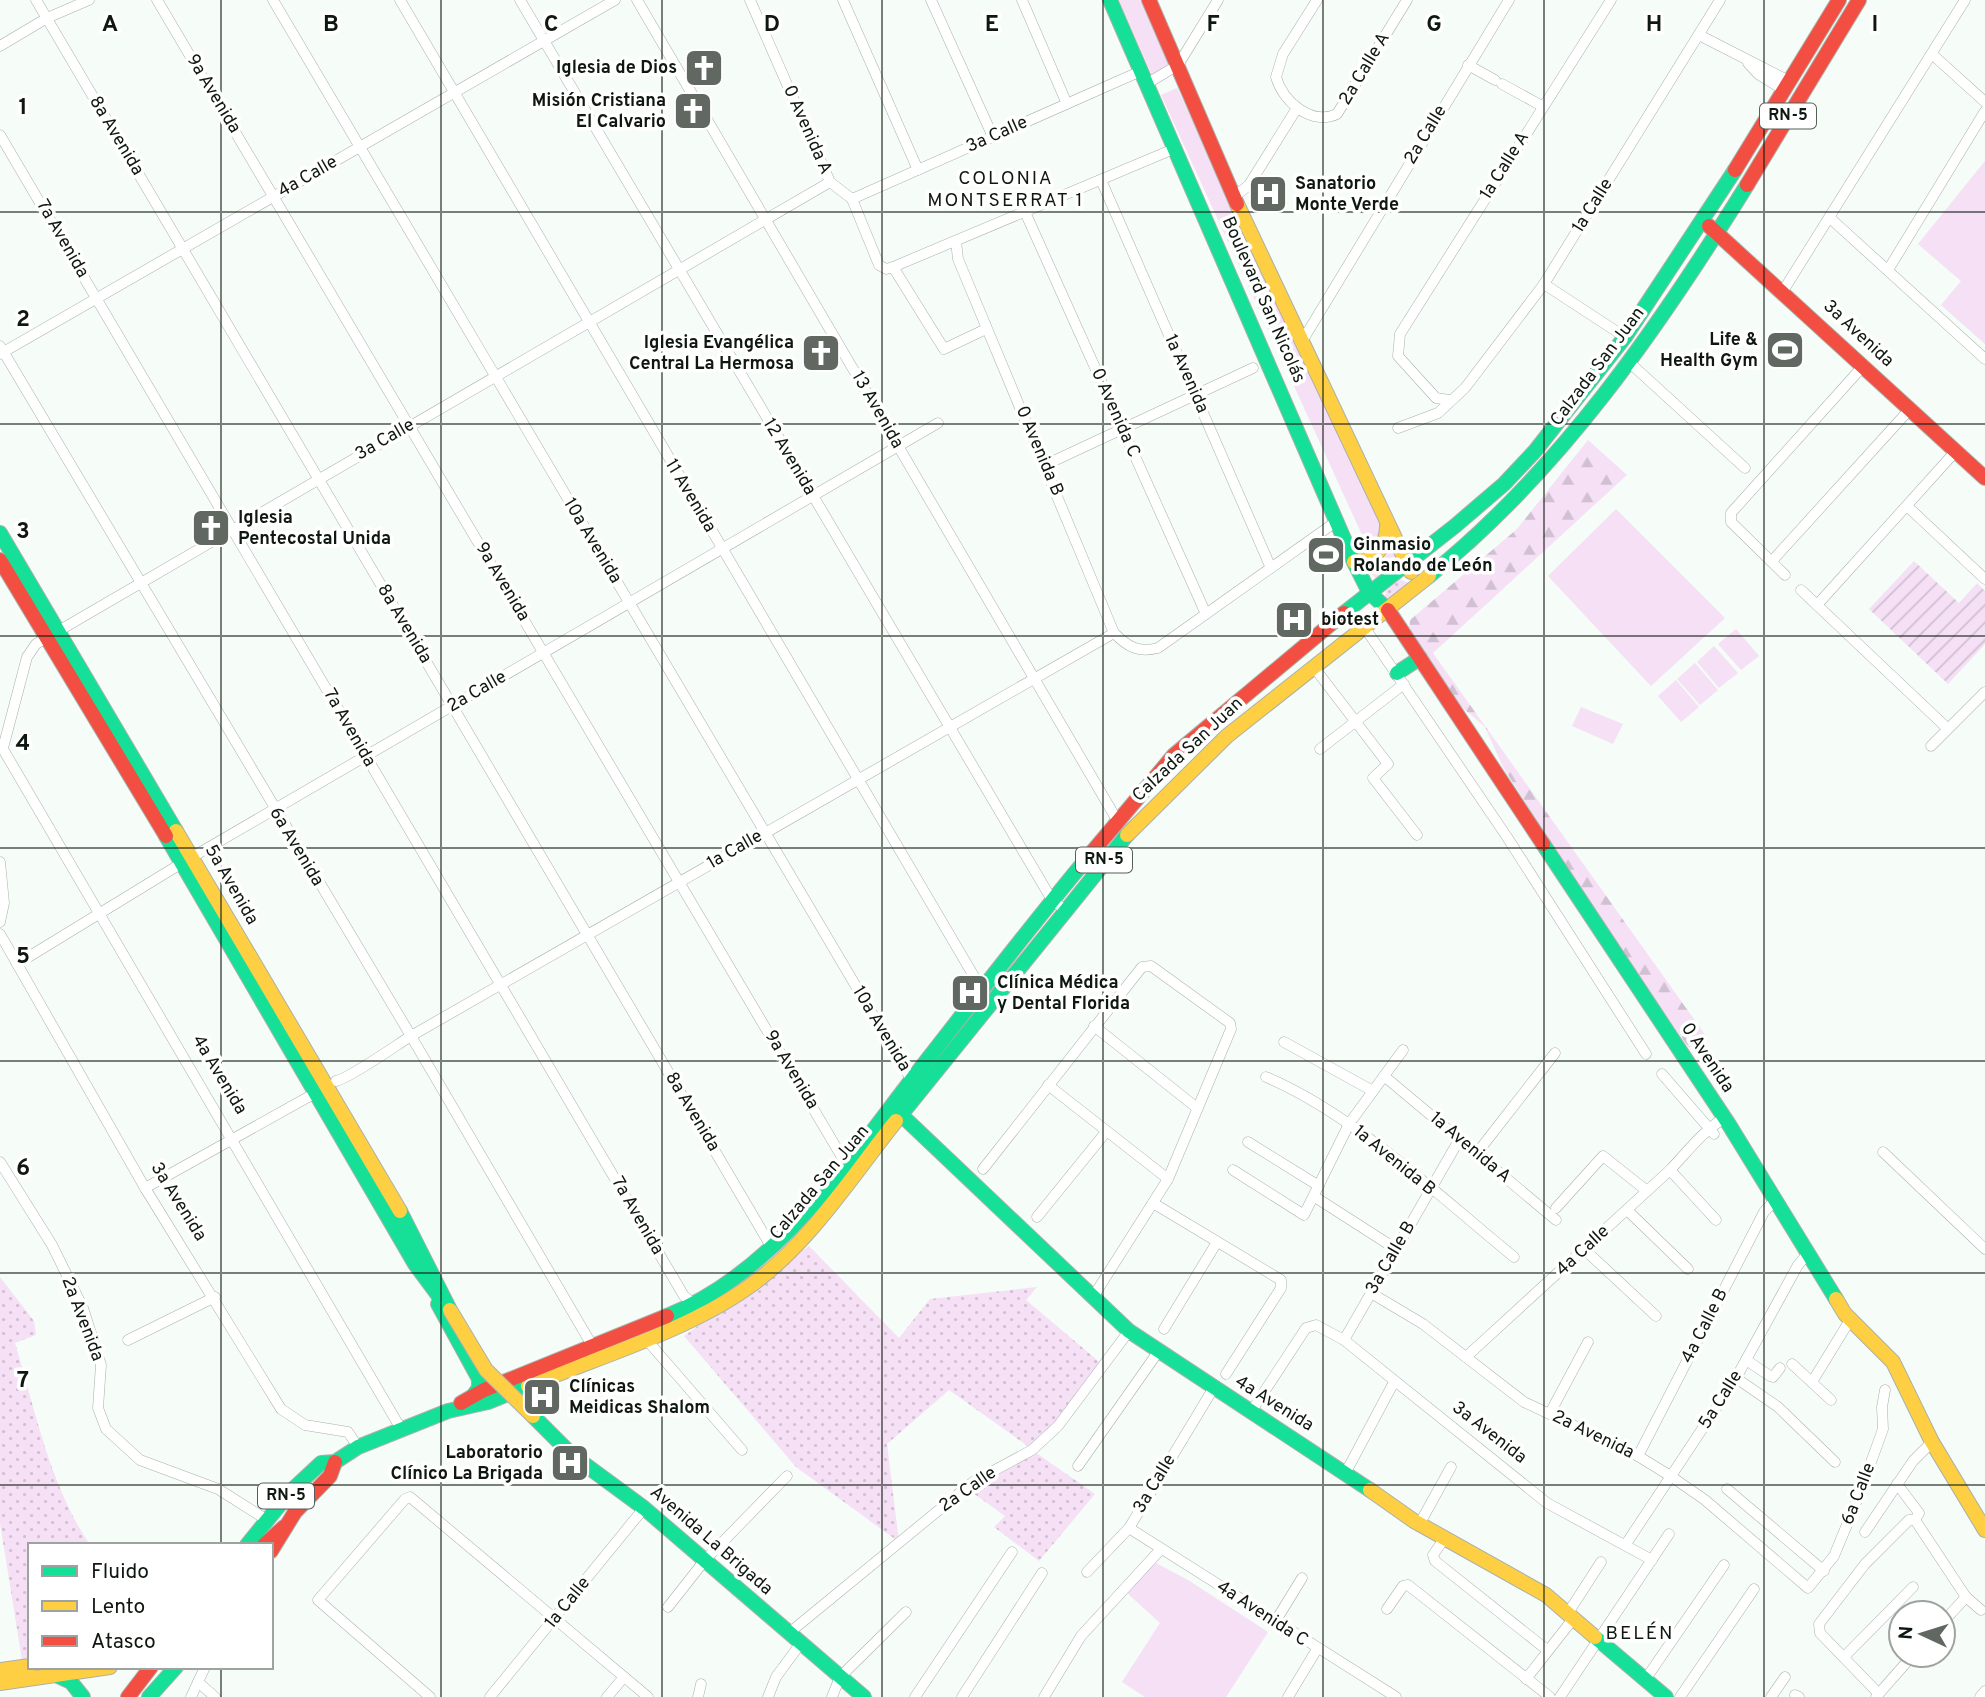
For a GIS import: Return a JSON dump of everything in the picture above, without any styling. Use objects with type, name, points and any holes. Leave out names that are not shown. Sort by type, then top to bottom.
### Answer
[{"type":"main road","name":"Boulevard San Nicolás","points":[[1110,0],[1354,562],[1369,592],[1388,610]]},
{"type":"main road","name":"Boulevard San Nicolás","points":[[1149,0],[1234,197],[1301,343],[1387,527],[1420,586]]},
{"type":"main road","name":"Calzada San Juan","points":[[918,1084],[929,1059],[1052,900],[1174,755],[1303,643],[1407,566],[1504,484],[1544,440],[1625,337],[1703,221],[1839,0]]},
{"type":"main road","name":"Calzada San Juan","points":[[448,1410],[488,1402],[646,1339],[749,1287],[797,1244],[897,1110],[1111,851],[1202,759],[1313,666],[1420,586],[1511,502],[1630,363],[1717,232],[1858,0]]},
{"type":"main road","name":"3a Avenida","points":[[1703,221],[1783,291],[1985,478]]},
{"type":"main road","points":[[1354,562],[1375,557],[1383,549],[1387,527]]},
{"type":"main road","name":"5a Avenida","points":[[0,533],[52,634],[326,1087],[420,1261],[479,1379],[473,1396]]},
{"type":"main road","name":"5a Avenida","points":[[0,560],[52,634]]},
{"type":"main road","name":"0 Avenida","points":[[1388,610],[1726,1121],[1850,1320],[1893,1362],[1932,1442],[1985,1530]]},
{"type":"main road","points":[[1400,679],[1420,658]]},
{"type":"main road","points":[[1148,813],[1146,801],[1154,786],[1170,770],[1174,755]]},
{"type":"main road","name":"Calzada San Juan","points":[[249,1543],[307,1474],[321,1463],[335,1462],[358,1447],[448,1410],[508,1380],[701,1309],[772,1248],[897,1110]]},
{"type":"main road","name":"4a Avenida","points":[[897,1110],[1129,1331],[1213,1389],[1346,1472],[1444,1539],[1546,1595],[1598,1642],[1666,1697]]},
{"type":"main road","name":"5a Avenida","points":[[420,1261],[486,1370],[533,1416]]},
{"type":"main road","name":"5a Avenida","points":[[420,1261],[476,1350],[495,1373],[508,1380]]},
{"type":"main road","name":"Avenida La Brigada","points":[[533,1416],[572,1455],[644,1508],[864,1697]]},
{"type":"main road","name":"Calzada San Juan","points":[[273,1548],[309,1495],[330,1476],[335,1462]]},
{"type":"main road","points":[[266,1543],[286,1526]]},
{"type":"main road","points":[[0,1670],[28,1666]]},
{"type":"main road","points":[[0,1683],[96,1669]]},
{"type":"main road","points":[[128,1697],[149,1669]]},
{"type":"main road","points":[[149,1697],[174,1669]]},
{"type":"main road","points":[[56,1675],[71,1682],[83,1697]]},
{"type":"street","name":"8a Avenida","points":[[36,0],[772,1248]]},
{"type":"street","points":[[0,46],[47,18],[89,0]]},
{"type":"street","name":"9a Avenida","points":[[157,0],[846,1164]]},
{"type":"street","name":"10a Avenida","points":[[273,0],[765,833],[918,1084]]},
{"type":"street","name":"11 Avenida","points":[[400,0],[982,990]]},
{"type":"street","name":"12 Avenida","points":[[520,0],[948,727],[1052,900],[1064,909]]},
{"type":"street","name":"4a Calle","points":[[1,351],[615,0]]},
{"type":"street","name":"13 Avenida","points":[[638,0],[1117,820]]},
{"type":"street","name":"0 Avenida A","points":[[750,0],[830,182],[852,199]]},
{"type":"street","points":[[843,0],[918,170]]},
{"type":"street","points":[[931,0],[993,136]]},
{"type":"street","points":[[1022,0],[1068,104]]},
{"type":"street","name":"3a Calle","points":[[852,199],[1068,104],[1178,65],[1219,0]]},
{"type":"street","points":[[1234,197],[1249,185],[1297,108],[1278,84],[1276,70],[1317,0]]},
{"type":"street","name":"2a Calle A","points":[[1297,108],[1319,119],[1337,114],[1407,0]]},
{"type":"street","name":"2a Calle","points":[[1301,343],[1509,0]]},
{"type":"street","name":"1a Calle A","points":[[1449,400],[1436,398],[1398,356],[1400,334],[1611,0]]},
{"type":"street","name":"1a Calle","points":[[1398,428],[1438,413],[1465,388],[1544,284],[1720,0]]},
{"type":"street","points":[[1783,291],[1965,0]]},
{"type":"street","points":[[1699,35],[1787,85]]},
{"type":"street","points":[[1933,55],[1985,102]]},
{"type":"street","points":[[1468,65],[1542,106]]},
{"type":"street","points":[[1888,270],[1985,111]]},
{"type":"street","name":"7a Avenida","points":[[0,135],[684,1296],[701,1309]]},
{"type":"street","points":[[852,199],[879,265],[886,269],[1176,148]]},
{"type":"street","name":"1a Avenida","points":[[1101,180],[1271,568]]},
{"type":"street","name":"3a Calle","points":[[1,746],[27,657],[36,644],[830,182]]},
{"type":"street","name":"0 Avenida C","points":[[1025,212],[1206,614]]},
{"type":"street","points":[[1830,218],[1985,359]]},
{"type":"street","name":"0 Avenida B","points":[[956,240],[958,259],[986,329],[1114,633]]},
{"type":"street","points":[[893,267],[944,349],[986,329]]},
{"type":"street","points":[[1544,284],[1625,337]]},
{"type":"street","name":"6a Avenida","points":[[1,351],[411,1036],[593,1347]]},
{"type":"street","points":[[1630,363],[1745,468]]},
{"type":"street","points":[[1785,575],[1729,518],[1864,365]]},
{"type":"street","points":[[1045,465],[1252,368]]},
{"type":"street","points":[[1772,561],[1910,409]]},
{"type":"street","name":"2a Calle","points":[[17,964],[187,860],[938,423]]},
{"type":"street","points":[[1817,605],[1955,452]]},
{"type":"street","points":[[1907,506],[1985,579]]},
{"type":"street","points":[[1114,633],[1137,650],[1158,648],[1337,522]]},
{"type":"street","points":[[1801,590],[1947,728]]},
{"type":"street","points":[[1365,628],[1507,837],[1646,1054]]},
{"type":"street","name":"1a Calle","points":[[145,1188],[352,1075],[357,1068],[411,1036],[1114,633]]},
{"type":"street","points":[[1313,666],[1388,764],[1373,778],[1418,835]]},
{"type":"street","points":[[1320,749],[1356,723],[1400,679]]},
{"type":"street","points":[[1931,746],[1985,692]]},
{"type":"street","name":"4a Avenida","points":[[1,746],[99,915],[234,1138],[401,1429]]},
{"type":"street","points":[[0,862],[4,903],[0,922]]},
{"type":"street","name":"3a Avenida","points":[[0,934],[145,1188],[215,1297],[281,1409],[305,1425],[348,1432],[358,1447]]},
{"type":"street","points":[[983,1169],[1094,1026],[1147,965],[1232,1027],[1168,1179],[1093,1297]]},
{"type":"street","points":[[1094,1026],[1197,1108]]},
{"type":"street","points":[[1284,1042],[1373,1091]]},
{"type":"street","points":[[1233,1171],[1304,1215],[1349,1124],[1403,1051]]},
{"type":"street","points":[[1477,1153],[1555,1053]]},
{"type":"street","points":[[1662,1074],[1712,1130]]},
{"type":"street","name":"1a Avenida A","points":[[1384,1076],[1556,1220]]},
{"type":"street","name":"1a Avenida B","points":[[1266,1077],[1291,1088],[1349,1124],[1514,1257]]},
{"type":"street","points":[[1048,1084],[1168,1179]]},
{"type":"street","name":"4a Calle","points":[[1466,1357],[1585,1250],[1697,1143],[1726,1121]]},
{"type":"street","points":[[1037,1217],[1106,1132]]},
{"type":"street","name":"3a Calle B","points":[[1344,1340],[1459,1140]]},
{"type":"street","points":[[1248,1142],[1319,1186]]},
{"type":"street","points":[[1883,1152],[1985,1249]]},
{"type":"street","points":[[1556,1208],[1603,1156],[1647,1191]]},
{"type":"street","name":"2a Avenida","points":[[0,1162],[52,1245],[83,1308],[99,1356],[102,1374],[98,1408],[106,1429],[140,1460],[218,1489],[267,1520]]},
{"type":"street","points":[[1670,1170],[1716,1220]]},
{"type":"street","points":[[1315,1197],[1396,1249]]},
{"type":"street","name":"4a Calle B","points":[[1638,1457],[1763,1212],[1776,1199]]},
{"type":"street","points":[[1153,1203],[1282,1284],[1226,1374]]},
{"type":"street","points":[[1627,1210],[1688,1269]]},
{"type":"street","points":[[1164,1329],[1217,1242]]},
{"type":"street","points":[[1585,1250],[1656,1316]]},
{"type":"street","name":"5a Calle","points":[[1626,1544],[1736,1378],[1798,1265],[1809,1252]]},
{"type":"street","name":"2a Avenida","points":[[1371,1293],[1423,1324],[1509,1394],[1638,1457],[1672,1477],[1705,1500],[1808,1588]]},
{"type":"street","points":[[128,1340],[215,1297]]},
{"type":"street","points":[[1812,1382],[1850,1320]]},
{"type":"street","name":"3a Avenida","points":[[1251,1412],[1311,1324],[1344,1340],[1547,1503],[1652,1560]]},
{"type":"street","name":"2a Calle","points":[[789,1633],[973,1482],[1032,1450],[1058,1426],[1129,1331]]},
{"type":"street","points":[[646,1339],[742,1450]]},
{"type":"street","points":[[1550,1413],[1588,1342]]},
{"type":"street","points":[[1078,1466],[1158,1352]]},
{"type":"street","points":[[1746,1360],[1773,1377],[1780,1368]]},
{"type":"street","points":[[1792,1364],[1831,1400]]},
{"type":"street","points":[[1736,1378],[1778,1406],[1835,1462]]},
{"type":"street","points":[[1346,1472],[1394,1382]]},
{"type":"street","name":"3a Calle","points":[[1087,1572],[1129,1528],[1213,1389]]},
{"type":"street","name":"6a Calle","points":[[1808,1588],[1824,1571],[1847,1526],[1880,1442],[1885,1390]]},
{"type":"street","points":[[1865,1532],[1913,1461],[1932,1442]]},
{"type":"street","points":[[1420,1523],[1451,1467]]},
{"type":"street","points":[[668,1607],[705,1560],[787,1476]]},
{"type":"street","points":[[1898,1484],[1916,1506],[1919,1513],[1915,1520]]},
{"type":"street","points":[[1727,1489],[1824,1571]]},
{"type":"street","points":[[430,1697],[318,1600],[346,1565],[410,1497],[648,1697]]},
{"type":"street","name":"1a Calle","points":[[490,1697],[644,1508]]},
{"type":"street","points":[[1900,1669],[1877,1695],[1820,1633],[1819,1624],[1865,1564],[1909,1520],[1915,1520]]},
{"type":"street","points":[[1915,1520],[1966,1597],[1981,1610]]},
{"type":"street","name":"4a Avenida C","points":[[1129,1528],[1396,1697]]},
{"type":"street","points":[[1560,1697],[1669,1534]]},
{"type":"street","points":[[1444,1539],[1433,1559],[1547,1650]]},
{"type":"street","points":[[1044,1697],[1082,1636],[1161,1549]]},
{"type":"street","points":[[915,1697],[1012,1552]]},
{"type":"street","points":[[1526,1679],[1570,1616],[1601,1562]]},
{"type":"street","points":[[1645,1681],[1724,1565]]},
{"type":"street","points":[[962,1697],[1042,1573]]},
{"type":"street","points":[[1275,1622],[1302,1578]]},
{"type":"street","points":[[1387,1609],[1403,1586],[1408,1585],[1550,1697]]},
{"type":"street","points":[[1844,1657],[1913,1587]]},
{"type":"street","points":[[1680,1697],[1754,1588]]},
{"type":"street","points":[[1957,1607],[1966,1597]]},
{"type":"street","points":[[832,1697],[840,1677],[906,1612]]},
{"type":"street","points":[[768,1697],[776,1677],[801,1643]]},
{"type":"street","points":[[1287,1697],[1317,1649]]},
{"type":"street","points":[[191,1697],[204,1669]]},
{"type":"street","points":[[607,1697],[624,1677]]},
{"type":"street","points":[[1772,1697],[1785,1677]]},
{"type":"street","points":[[198,1682],[215,1697]]},
{"type":"street","points":[[698,1697],[701,1684]]},
{"type":"street","points":[[1980,1697],[1985,1691]]},
{"type":"green space","points":[[1119,0],[1142,0],[1174,72],[1155,82]]},
{"type":"green space","points":[[1177,88],[1402,557],[1377,580],[1371,573],[1362,535],[1161,95]]},
{"type":"green space","points":[[1985,161],[1985,344],[1941,305],[1961,281],[1918,244]]},
{"type":"green space","points":[[1588,440],[1627,475],[1433,653],[1706,1036],[1689,1048],[1606,929],[1503,767],[1485,727],[1457,703],[1409,635],[1410,620],[1517,529]]},
{"type":"green space","points":[[1616,509],[1725,618],[1651,686],[1548,576]]},
{"type":"green space","points":[[1914,561],[1959,603],[1977,583],[1985,591],[1985,644],[1948,684],[1869,609]]},
{"type":"green space","points":[[1400,579],[1410,584],[1394,602],[1385,598],[1386,591]]},
{"type":"green space","points":[[1736,629],[1759,656],[1741,670],[1718,644]]},
{"type":"green space","points":[[1714,646],[1738,673],[1719,688],[1697,662]]},
{"type":"green space","points":[[1695,663],[1718,690],[1700,705],[1677,679]]},
{"type":"green space","points":[[1676,680],[1699,707],[1681,722],[1658,696]]},
{"type":"green space","points":[[1581,707],[1623,724],[1613,744],[1572,726]]},
{"type":"green space","points":[[809,1246],[899,1338],[930,1299],[1037,1287],[1026,1300],[1103,1365],[1032,1450],[1095,1494],[1039,1561],[994,1527],[1005,1516],[966,1488],[1032,1449],[949,1390],[887,1444],[899,1542],[796,1467],[684,1336]]},
{"type":"green space","points":[[0,1277],[34,1321],[36,1335],[15,1343],[54,1473],[64,1498],[89,1543],[28,1543],[28,1659],[22,1660],[0,1523]]},
{"type":"green space","points":[[1154,1562],[1188,1580],[1268,1632],[1226,1697],[1145,1697],[1122,1682],[1160,1623],[1126,1592]]},
{"type":"traffic: fast","points":[[1110,0],[1354,562],[1369,592],[1388,610]]},
{"type":"traffic: fast","points":[[1344,613],[1455,526],[1504,484],[1535,451],[1625,337],[1735,170]]},
{"type":"traffic: fast","points":[[1429,576],[1477,535],[1522,491],[1564,444],[1679,291],[1747,185]]},
{"type":"traffic: fast","points":[[0,533],[176,831]]},
{"type":"traffic: fast","points":[[1397,673],[1420,658]]},
{"type":"traffic: fast","points":[[896,1121],[1127,835]]},
{"type":"traffic: fast","points":[[166,836],[415,1264],[438,1295]]},
{"type":"traffic: fast","points":[[1543,844],[1728,1123],[1836,1299]]},
{"type":"traffic: fast","points":[[667,1316],[706,1297],[741,1273],[805,1214],[1088,857]]},
{"type":"traffic: fast","points":[[894,1108],[1129,1331],[1370,1490]]},
{"type":"traffic: fast","points":[[400,1211],[450,1310]]},
{"type":"traffic: fast","points":[[438,1304],[479,1379],[479,1388],[473,1396]]},
{"type":"traffic: fast","points":[[249,1543],[291,1491],[321,1463],[335,1462],[358,1447],[448,1411],[488,1402],[528,1386]]},
{"type":"traffic: fast","points":[[533,1416],[572,1455],[644,1508],[864,1697]]},
{"type":"traffic: fast","points":[[1595,1637],[1666,1697]]},
{"type":"traffic: fast","points":[[149,1697],[174,1669]]},
{"type":"traffic: fast","points":[[56,1675],[71,1682],[83,1697]]},
{"type":"traffic: slow","points":[[1237,204],[1411,572]]},
{"type":"traffic: slow","points":[[1354,562],[1368,559],[1378,552],[1387,527]]},
{"type":"traffic: slow","points":[[1127,835],[1227,736],[1429,576]]},
{"type":"traffic: slow","points":[[176,831],[400,1211]]},
{"type":"traffic: slow","points":[[528,1386],[669,1330],[747,1288],[790,1252],[809,1231],[896,1121]]},
{"type":"traffic: slow","points":[[1836,1299],[1845,1314],[1893,1362],[1932,1442],[1985,1530]]},
{"type":"traffic: slow","points":[[450,1310],[486,1370],[533,1416]]},
{"type":"traffic: slow","points":[[1370,1490],[1414,1521],[1546,1595],[1595,1637]]},
{"type":"traffic: slow","points":[[0,1670],[28,1666]]},
{"type":"traffic: slow","points":[[0,1683],[96,1669]]},
{"type":"traffic: jam","points":[[1149,0],[1237,204]]},
{"type":"traffic: jam","points":[[1735,170],[1839,0]]},
{"type":"traffic: jam","points":[[1747,185],[1859,0]]},
{"type":"traffic: jam","points":[[1709,226],[1985,478]]},
{"type":"traffic: jam","points":[[0,560],[166,836]]},
{"type":"traffic: jam","points":[[1388,610],[1543,844]]},
{"type":"traffic: jam","points":[[1088,857],[1174,755],[1344,613]]},
{"type":"traffic: jam","points":[[461,1403],[484,1390],[667,1316]]},
{"type":"traffic: jam","points":[[273,1548],[295,1512],[330,1476],[335,1462]]},
{"type":"traffic: jam","points":[[266,1543],[284,1527]]},
{"type":"traffic: jam","points":[[128,1697],[149,1669]]},
{"type":"place","name":"Iglesia de Dios","points":[[704,68]]},
{"type":"place","name":"Misión Cristiana El Calvario","points":[[693,111]]},
{"type":"place","name":"Sanatorio Monte Verde","points":[[1268,194]]},
{"type":"place","name":"Life & Health Gym","points":[[1785,350]]},
{"type":"place","name":"Iglesia Evangélica Central La Hermosa","points":[[821,353]]},
{"type":"place","name":"Iglesia Pentecostal Unida","points":[[211,528]]},
{"type":"place","name":"Ginmasio Rolando de León","points":[[1326,555]]},
{"type":"place","name":"biotest","points":[[1294,620]]},
{"type":"place","name":"Clínica Médica y Dental Florida","points":[[970,993]]},
{"type":"place","name":"Clínicas Meidicas Shalom","points":[[542,1397]]},
{"type":"place","name":"Laboratorio Clínico La Brigada","points":[[570,1463]]},
{"type":"district","name":"COLONIA MONTSERRAT 1","points":[[1006,190]]},
{"type":"district","name":"BELÉN","points":[[1640,1634]]}]
